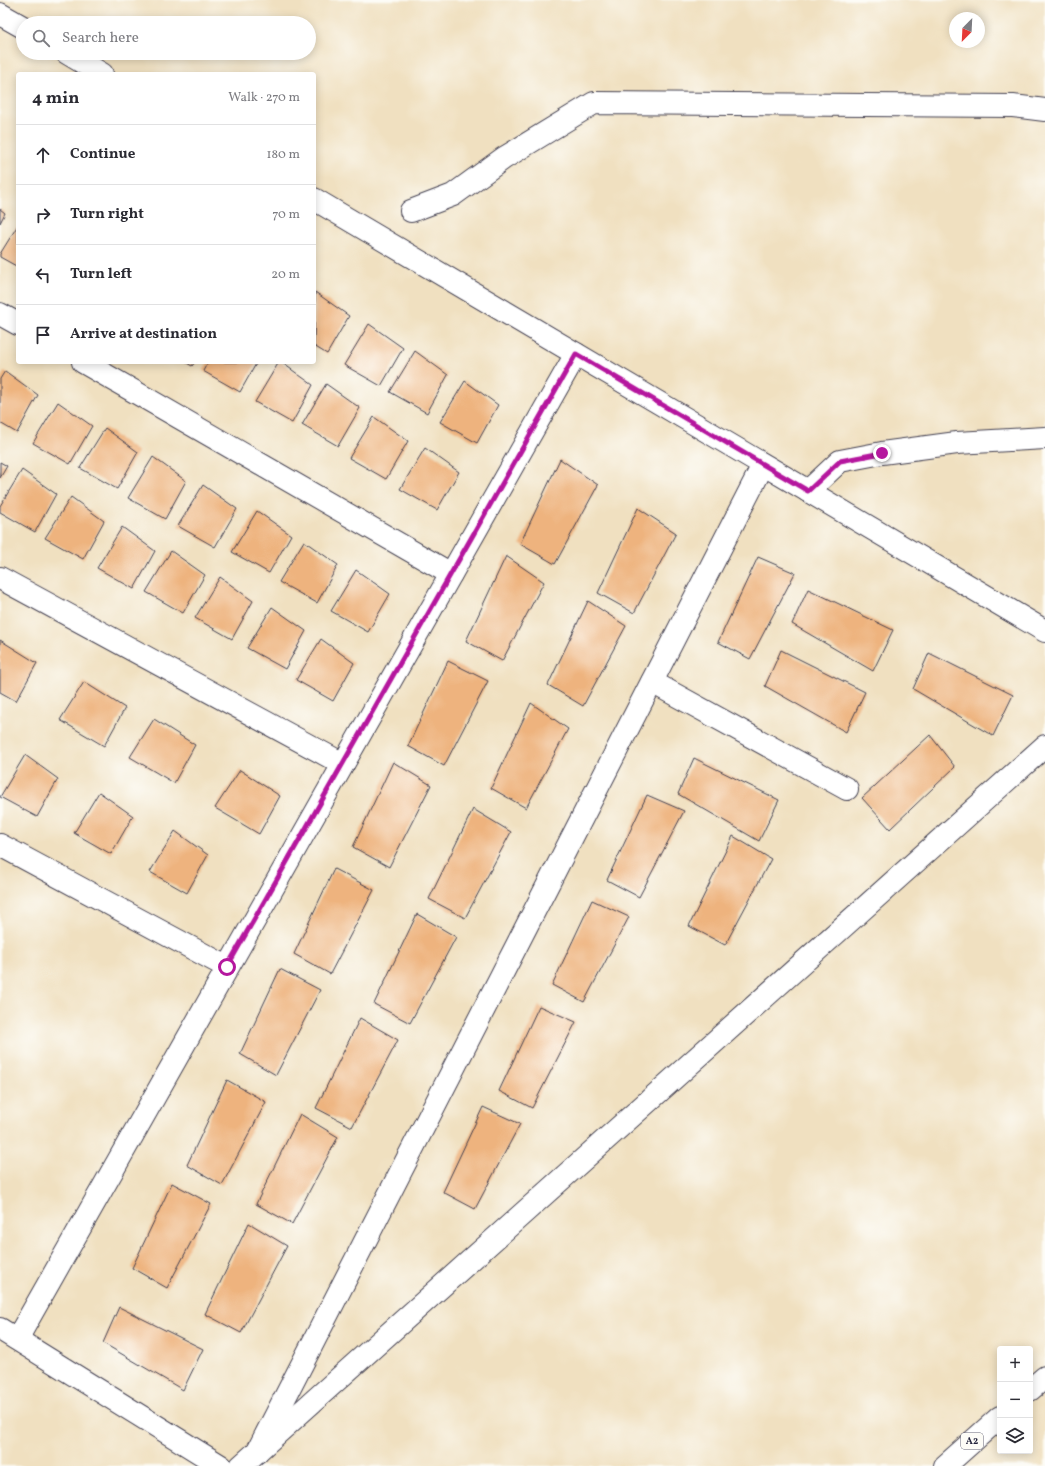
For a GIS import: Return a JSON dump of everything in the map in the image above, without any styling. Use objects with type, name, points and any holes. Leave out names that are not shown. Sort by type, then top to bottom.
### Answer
[{"type":"main road","points":[[0,14],[16,23]]},
{"type":"main road","points":[[79,60],[99,72]]},
{"type":"main road","points":[[411,211],[453,195],[504,158],[594,103],[1013,106],[1045,109]]},
{"type":"main road","points":[[316,200],[1045,631]]},
{"type":"main road","points":[[0,314],[16,323]]},
{"type":"main road","points":[[221,1466],[8,1334],[227,967],[576,354]]},
{"type":"main road","points":[[86,364],[451,574]]},
{"type":"main road","points":[[808,491],[840,461],[882,453],[957,443],[1045,438]]},
{"type":"main road","points":[[257,1452],[763,465]]},
{"type":"main road","points":[[0,578],[343,764]]},
{"type":"main road","points":[[652,682],[847,789]]},
{"type":"main road","points":[[241,1466],[1045,746]]},
{"type":"main road","points":[[0,845],[227,967]]},
{"type":"main road","points":[[1033,1387],[1045,1377]]},
{"type":"main road","name":"A2","points":[[945,1466],[999,1418]]},
{"type":"building","points":[[0,209],[5,213],[0,223]]},
{"type":"building","points":[[16,228],[16,266],[0,257],[0,254]]},
{"type":"building","points":[[316,293],[349,316],[327,354],[316,347]]},
{"type":"building","points":[[369,324],[403,348],[381,386],[344,365]]},
{"type":"building","points":[[415,351],[448,375],[427,413],[390,392]]},
{"type":"building","points":[[207,364],[256,364],[240,392],[203,371]]},
{"type":"building","points":[[278,364],[284,364],[313,385],[292,423],[255,402]]},
{"type":"building","points":[[5,371],[38,395],[17,433],[0,423],[0,379]]},
{"type":"building","points":[[465,381],[498,405],[477,443],[440,422]]},
{"type":"building","points":[[326,384],[360,408],[338,446],[302,425]]},
{"type":"building","points":[[58,402],[92,426],[70,464],[33,443]]},
{"type":"building","points":[[374,417],[408,441],[386,479],[349,458]]},
{"type":"building","points":[[105,428],[138,452],[117,489],[80,468]]},
{"type":"building","points":[[425,448],[459,472],[437,510],[400,489]]},
{"type":"building","points":[[153,457],[186,481],[165,519],[128,498]]},
{"type":"building","points":[[560,459],[598,485],[555,564],[520,544]]},
{"type":"building","points":[[0,462],[7,466],[0,478]]},
{"type":"building","points":[[22,470],[56,494],[35,532],[0,512],[0,506]]},
{"type":"building","points":[[203,485],[237,509],[215,547],[178,526]]},
{"type":"building","points":[[71,497],[104,521],[83,559],[45,538]]},
{"type":"building","points":[[638,508],[676,533],[634,613],[598,593]]},
{"type":"building","points":[[257,511],[291,535],[269,573],[232,552]]},
{"type":"building","points":[[122,527],[155,551],[134,589],[97,568]]},
{"type":"building","points":[[304,541],[338,565],[317,603],[279,582]]},
{"type":"building","points":[[171,551],[205,575],[183,613],[146,592]]},
{"type":"building","points":[[506,556],[544,582],[502,661],[466,641]]},
{"type":"building","points":[[758,557],[795,573],[750,659],[718,642]]},
{"type":"building","points":[[356,570],[390,594],[368,632],[331,611]]},
{"type":"building","points":[[220,577],[253,601],[232,639],[195,618]]},
{"type":"building","points":[[808,589],[893,630],[873,671],[792,624]]},
{"type":"building","points":[[588,601],[626,626],[583,706],[548,685]]},
{"type":"building","points":[[272,607],[306,631],[285,669],[247,648]]},
{"type":"building","points":[[321,639],[354,663],[333,701],[296,680]]},
{"type":"building","points":[[0,640],[37,663],[16,701],[0,692]]},
{"type":"building","points":[[781,650],[865,692],[846,732],[765,686]]},
{"type":"building","points":[[929,653],[1013,695],[993,736],[913,689]]},
{"type":"building","points":[[448,661],[488,681],[444,766],[408,746]]},
{"type":"building","points":[[84,682],[125,708],[104,746],[60,720]]},
{"type":"building","points":[[531,703],[568,729],[526,808],[491,788]]},
{"type":"building","points":[[154,719],[195,745],[174,783],[130,757]]},
{"type":"building","points":[[930,735],[955,767],[890,829],[862,798]]},
{"type":"building","points":[[25,755],[58,779],[37,817],[0,797]]},
{"type":"building","points":[[694,758],[779,800],[759,841],[678,794]]},
{"type":"building","points":[[393,762],[431,785],[389,867],[353,847]]},
{"type":"building","points":[[240,770],[280,796],[259,834],[215,808]]},
{"type":"building","points":[[99,792],[133,816],[111,854],[74,833]]},
{"type":"building","points":[[647,795],[684,811],[639,897],[607,880]]},
{"type":"building","points":[[473,809],[511,832],[465,918],[429,899]]},
{"type":"building","points":[[175,831],[208,855],[187,893],[150,872]]},
{"type":"building","points":[[733,836],[771,859],[725,945],[689,926]]},
{"type":"building","points":[[334,869],[374,890],[330,974],[294,954]]},
{"type":"building","points":[[592,900],[629,917],[584,1002],[552,985]]},
{"type":"building","points":[[417,914],[456,937],[410,1023],[374,1004]]},
{"type":"building","points":[[280,969],[320,990],[276,1075],[240,1054]]},
{"type":"building","points":[[539,1006],[576,1022],[532,1108],[499,1091]]},
{"type":"building","points":[[360,1018],[398,1040],[352,1127],[316,1108]]},
{"type":"building","points":[[227,1080],[266,1102],[222,1185],[187,1165]]},
{"type":"building","points":[[483,1107],[520,1124],[475,1209],[443,1192]]},
{"type":"building","points":[[300,1114],[338,1137],[292,1224],[256,1204]]},
{"type":"building","points":[[172,1183],[211,1204],[167,1288],[132,1268]]},
{"type":"building","points":[[249,1223],[287,1246],[241,1333],[205,1314]]},
{"type":"building","points":[[119,1307],[203,1349],[183,1390],[103,1343]]},
{"type":"route","points":[[227,967],[576,354],[808,491],[840,461],[882,453]]}]
